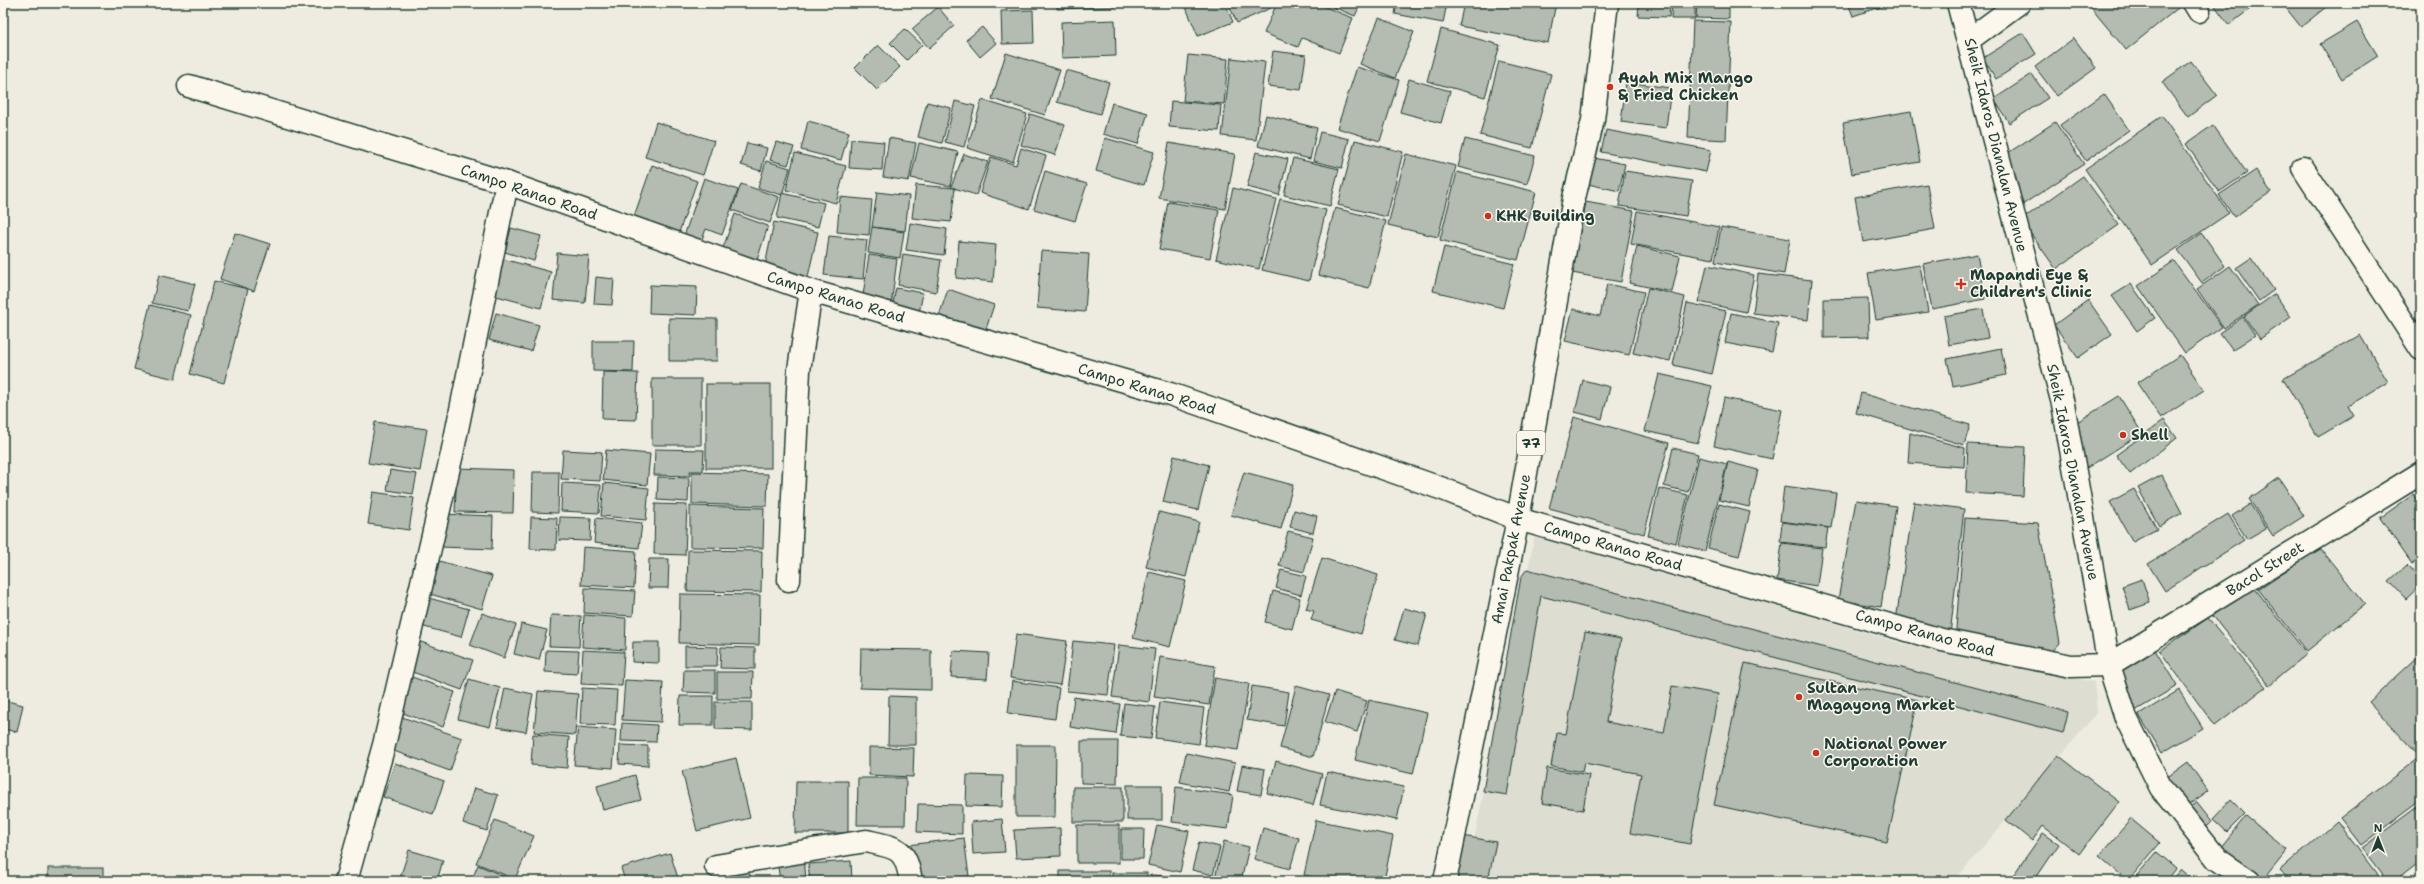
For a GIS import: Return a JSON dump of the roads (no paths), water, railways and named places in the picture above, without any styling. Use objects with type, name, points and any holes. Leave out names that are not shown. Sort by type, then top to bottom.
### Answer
[{"type":"main road","name":"Amai Pakpak Avenue","points":[[1445,881],[1518,519],[1574,198],[1593,120],[1607,3]]},
{"type":"main road","name":"Sheik Idaros Dianalan Avenue","points":[[1958,3],[1970,39],[2063,404],[2109,665],[2126,718],[2161,788],[2218,858],[2249,881]]},
{"type":"main road","points":[[1970,39],[2019,3]]},
{"type":"main road","name":"Campo Ranao Road","points":[[189,86],[507,183],[811,291],[1170,394],[1435,486],[1518,519],[1942,640],[2071,666],[2109,665]]},
{"type":"main road","points":[[2303,168],[2421,349]]},
{"type":"main road","points":[[350,880],[384,745],[449,469],[507,183]]},
{"type":"main road","points":[[789,580],[800,370],[811,291]]},
{"type":"main road","name":"Bacol Street","points":[[2109,665],[2421,473]]},
{"type":"main road","points":[[716,866],[866,841],[888,846],[901,852],[907,861],[911,881]]},
{"type":"place","name":"Ayah Mix Mango & Fried Chicken","points":[[1610,87]]},
{"type":"place","name":"KHK Building","points":[[1488,216]]},
{"type":"place","name":"Mapandi Eye & Children's Clinic","points":[[1961,284]]},
{"type":"place","name":"Shell","points":[[2123,435]]},
{"type":"place","name":"Sultan Magayong Market","points":[[1799,697]]},
{"type":"place","name":"National Power Corporation","points":[[1816,753]]}]
